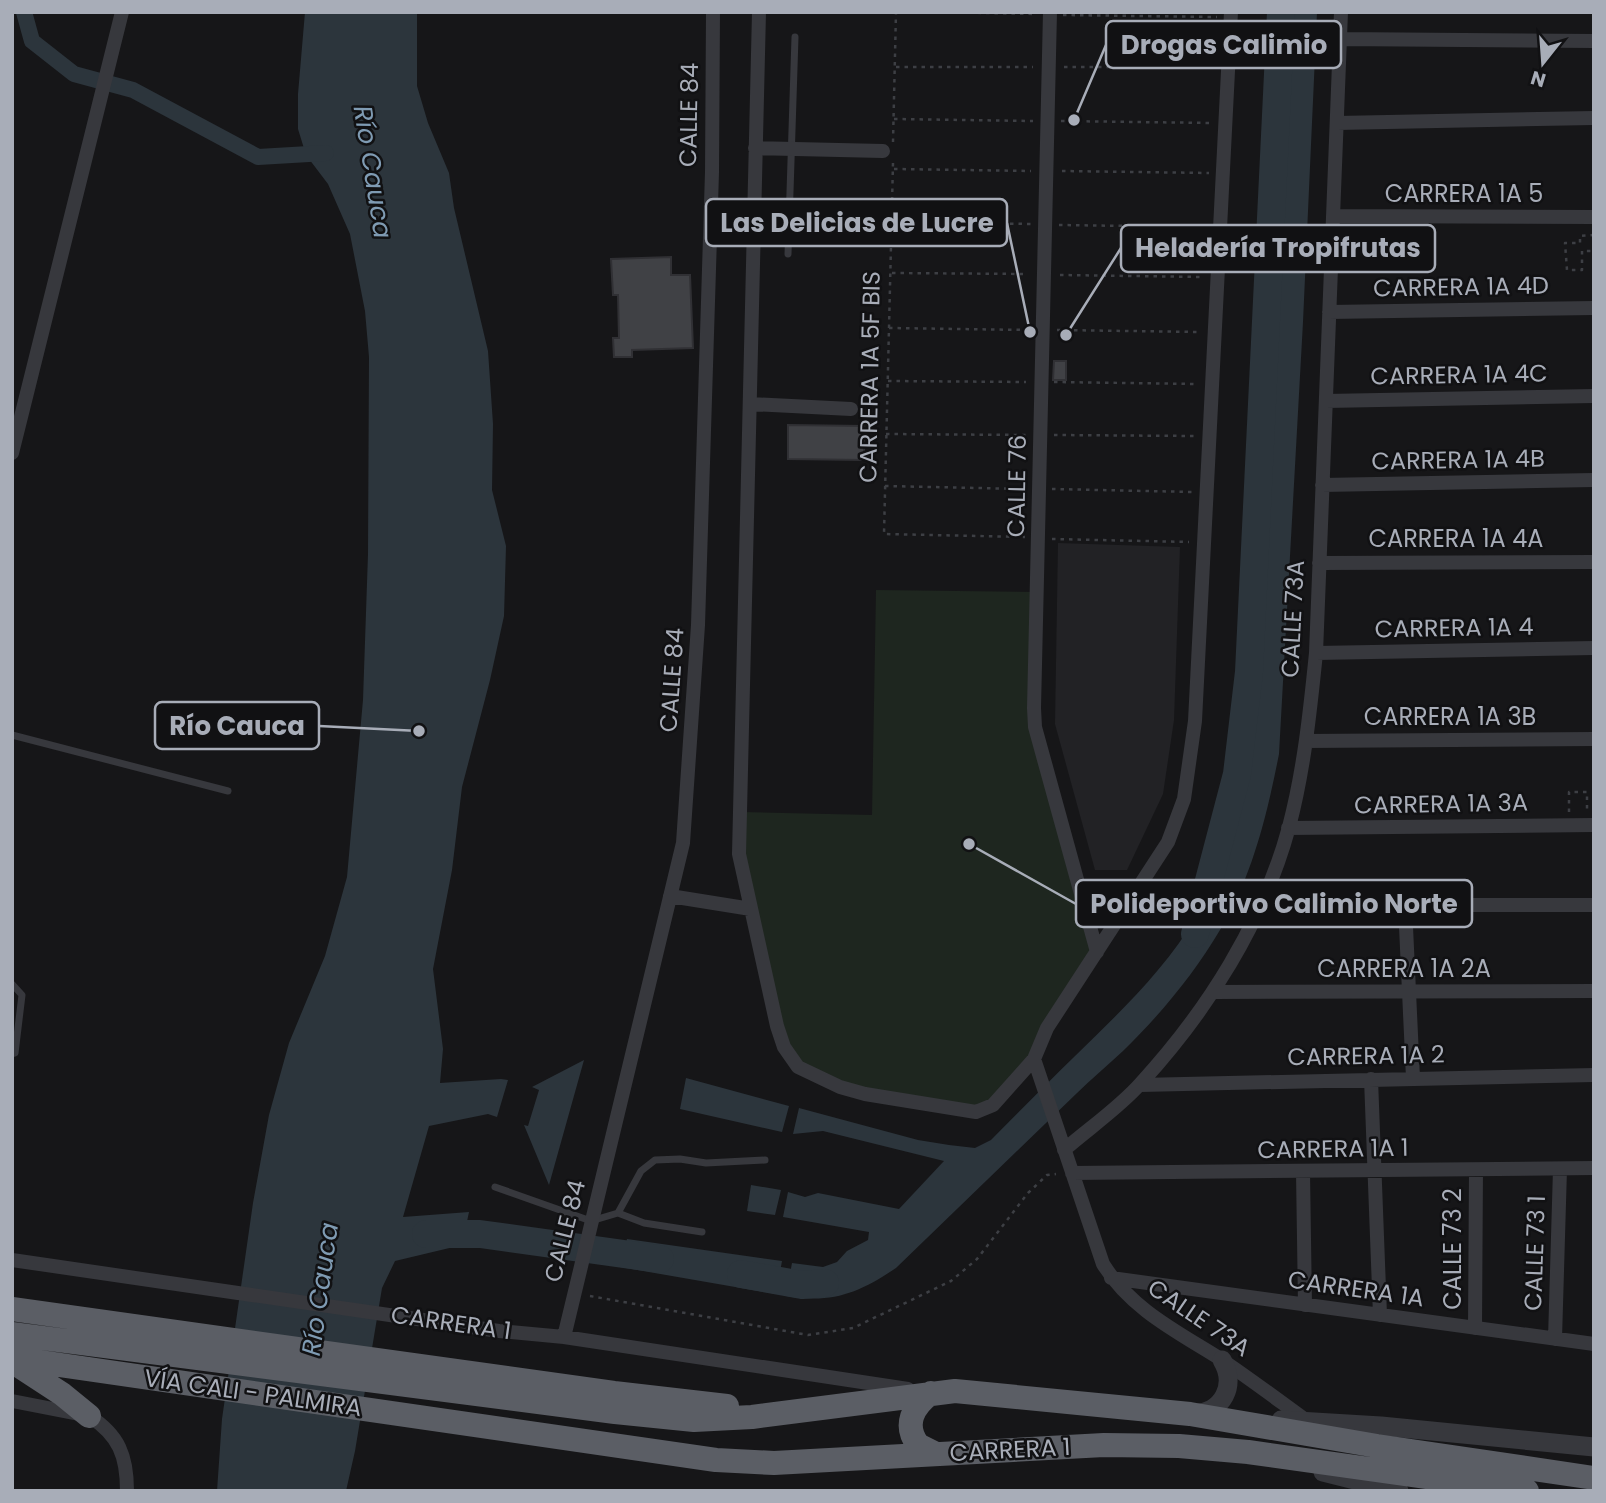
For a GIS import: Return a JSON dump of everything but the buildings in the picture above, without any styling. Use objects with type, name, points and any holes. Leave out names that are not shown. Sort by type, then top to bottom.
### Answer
[{"type":"highway","points":[[12,1309],[83,1318],[492,1386]]},
{"type":"highway","name":"VÍA CALI - PALMIRA","points":[[12,1334],[83,1344],[492,1386]]},
{"type":"highway","points":[[12,1360],[89,1416]]},
{"type":"highway","name":"VÍA CALI - PALMIRA","points":[[12,1360],[493,1428]]},
{"type":"highway","name":"CARRERA 1","points":[[492,1386],[694,1420],[752,1417],[931,1393],[968,1392],[1190,1414],[1527,1491]]},
{"type":"highway","points":[[931,1393],[914,1408],[910,1426],[918,1445],[936,1454]]},
{"type":"highway","name":"CARRERA 1","points":[[493,1428],[727,1460],[774,1463],[1104,1445],[1179,1446],[1375,1458],[1594,1478]]},
{"type":"street","points":[[12,453],[122,12]]},
{"type":"street","name":"CALLE 84","points":[[564,1337],[683,843],[698,625],[712,173],[713,12]]},
{"type":"street","points":[[759,12],[739,854],[777,1026],[784,1047],[798,1067],[840,1087],[865,1094],[976,1112],[993,1105],[1034,1059],[1047,1028],[1168,842],[1184,799],[1195,721],[1224,15]]},
{"type":"street","name":"CALLE 73A","points":[[1064,1150],[1140,1085],[1214,992],[1261,905],[1288,828],[1306,741],[1316,653],[1341,12]]},
{"type":"street","name":"CALLE 76","points":[[1050,13],[1035,727],[1097,952]]},
{"type":"street","points":[[1340,39],[1594,41]]},
{"type":"street","points":[[1337,123],[1594,118]]},
{"type":"street","points":[[755,148],[890,151]]},
{"type":"street","name":"CARRERA 1A 5","points":[[1333,216],[1594,217]]},
{"type":"street","name":"CARRERA 1A 4D","points":[[1329,312],[1594,308]]},
{"type":"street","name":"CARRERA 1A 4C","points":[[1326,401],[1594,396]]},
{"type":"street","points":[[750,404],[851,409]]},
{"type":"street","name":"CARRERA 1A 4B","points":[[1322,485],[1594,480]]},
{"type":"street","name":"CARRERA 1A 4A","points":[[1319,563],[1594,562]]},
{"type":"street","name":"CARRERA 1A 4","points":[[1316,653],[1594,648]]},
{"type":"street","name":"CARRERA 1A 3B","points":[[1306,741],[1594,739]]},
{"type":"street","name":"CARRERA 1A 3A","points":[[1288,828],[1591,819]]},
{"type":"street","points":[[670,896],[751,909]]},
{"type":"street","points":[[1261,905],[1594,905]]},
{"type":"street","points":[[1405,905],[1413,1078]]},
{"type":"street","name":"CARRERA 1A 2A","points":[[1214,992],[1594,991]]},
{"type":"street","name":"CALLE 73A","points":[[1034,1059],[1103,1264],[1111,1278],[1136,1305],[1222,1360],[1309,1422]]},
{"type":"street","name":"CARRERA 1A 2","points":[[1140,1085],[1594,1075]]},
{"type":"street","points":[[1371,1079],[1380,1315]]},
{"type":"street","name":"CARRERA 1A 1","points":[[1073,1173],[1594,1168]]},
{"type":"street","name":"CALLE 73 1","points":[[1555,1339],[1560,1169]]},
{"type":"street","name":"CALLE 73 2","points":[[1475,1328],[1476,1170]]},
{"type":"street","points":[[1303,1172],[1305,1305]]},
{"type":"street","name":"CARRERA 1","points":[[12,1260],[499,1331],[564,1337],[931,1393]]},
{"type":"street","name":"CARRERA 1A","points":[[1111,1278],[1594,1344]]},
{"type":"street","points":[[1190,1414],[1211,1410],[1226,1395],[1228,1373],[1222,1360]]},
{"type":"street","points":[[12,1401],[89,1416],[105,1428],[118,1444],[127,1469],[127,1491]]},
{"type":"street","points":[[1190,1414],[1381,1426],[1594,1447]]},
{"type":"street","points":[[1248,1452],[1399,1491]]},
{"type":"lane","points":[[788,254],[795,37]]},
{"type":"lane","points":[[12,735],[228,791]]},
{"type":"lane","points":[[12,984],[22,995],[15,1053],[12,1054]]},
{"type":"lane","points":[[618,1213],[641,1171],[655,1160],[680,1159],[706,1163],[765,1160]]},
{"type":"lane","points":[[495,1187],[591,1221],[618,1213],[645,1223],[702,1232]]},
{"type":"path","name":"CARRERA 1A 5F BIS","points":[[896,12],[890,151],[884,534],[1039,538]]},
{"type":"path","points":[[935,12],[1224,15]]},
{"type":"path","points":[[1594,235],[1580,236],[1580,243],[1565,243],[1567,270],[1582,270],[1583,251],[1594,251]]},
{"type":"path","points":[[1039,538],[1189,542]]},
{"type":"path","points":[[1569,821],[1569,792],[1587,792],[1591,819]]},
{"type":"path","points":[[573,1292],[636,1306],[808,1335],[853,1328],[951,1281],[977,1259],[1028,1193],[1047,1175],[1073,1173]]},
{"type":"shaded area","points":[[1058,543],[1180,547],[1174,720],[1163,794],[1127,870],[1095,870],[1055,724]]},
{"type":"shaded area","points":[[876,590],[1038,592],[1034,708],[1097,952],[1039,1043],[983,1110],[865,1094],[798,1067],[784,1047],[739,854],[741,812],[872,815]]},
{"type":"water","name":"Río Cauca","points":[[305,12],[417,12],[417,86],[428,123],[449,173],[454,208],[488,351],[493,424],[492,490],[506,546],[504,616],[462,787],[452,870],[433,969],[443,1049],[440,1083],[508,1080],[497,1117],[488,1114],[429,1126],[403,1217],[469,1212],[462,1245],[395,1261],[382,1288],[346,1491],[217,1491],[222,1419],[253,1203],[269,1115],[289,1043],[325,956],[347,877],[363,700],[368,554],[369,357],[365,311],[350,234],[328,184],[306,155],[298,129]]},
{"type":"water","points":[[1289,12],[1317,12],[1303,322],[1279,754],[1250,867],[1220,930],[1188,978],[1150,1023],[896,1268],[870,1284],[844,1294],[817,1299],[786,1296],[792,1263],[823,1267],[837,1262],[847,1251],[868,1240],[869,1232],[783,1217],[788,1192],[805,1197],[818,1193],[899,1209],[944,1161],[823,1131],[793,1134],[799,1108],[918,1140],[975,1148],[991,1140],[1124,1008],[1155,973],[1196,917],[1216,878],[1243,794],[1252,751],[1276,321]]},
{"type":"water","points":[[584,1060],[549,1185],[524,1125],[528,1126],[539,1090],[532,1087]]},
{"type":"water","points":[[686,1078],[789,1106],[782,1132],[680,1109]]},
{"type":"water","points":[[751,1185],[781,1190],[775,1215],[747,1211]]},
{"type":"water","points":[[627,1239],[782,1261],[776,1294],[620,1267]]},
{"type":"waterway","points":[[24,12],[32,41],[74,74],[133,90],[258,157],[326,153]]},
{"type":"waterway","points":[[1195,934],[1237,774],[1249,672],[1281,12]]},
{"type":"waterway","points":[[426,1234],[480,1234],[660,1259]]},
{"type":"waterway","points":[[741,1274],[802,1285],[825,1283]]},
{"type":"place","name":"Drogas Calimio","points":[[1074,120]]},
{"type":"place","name":"Las Delicias de Lucre","points":[[1030,332]]},
{"type":"place","name":"Heladería Tropifrutas","points":[[1066,335]]},
{"type":"place","name":"Río Cauca","points":[[419,731]]},
{"type":"place","name":"Polideportivo Calimio Norte","points":[[969,844]]}]
